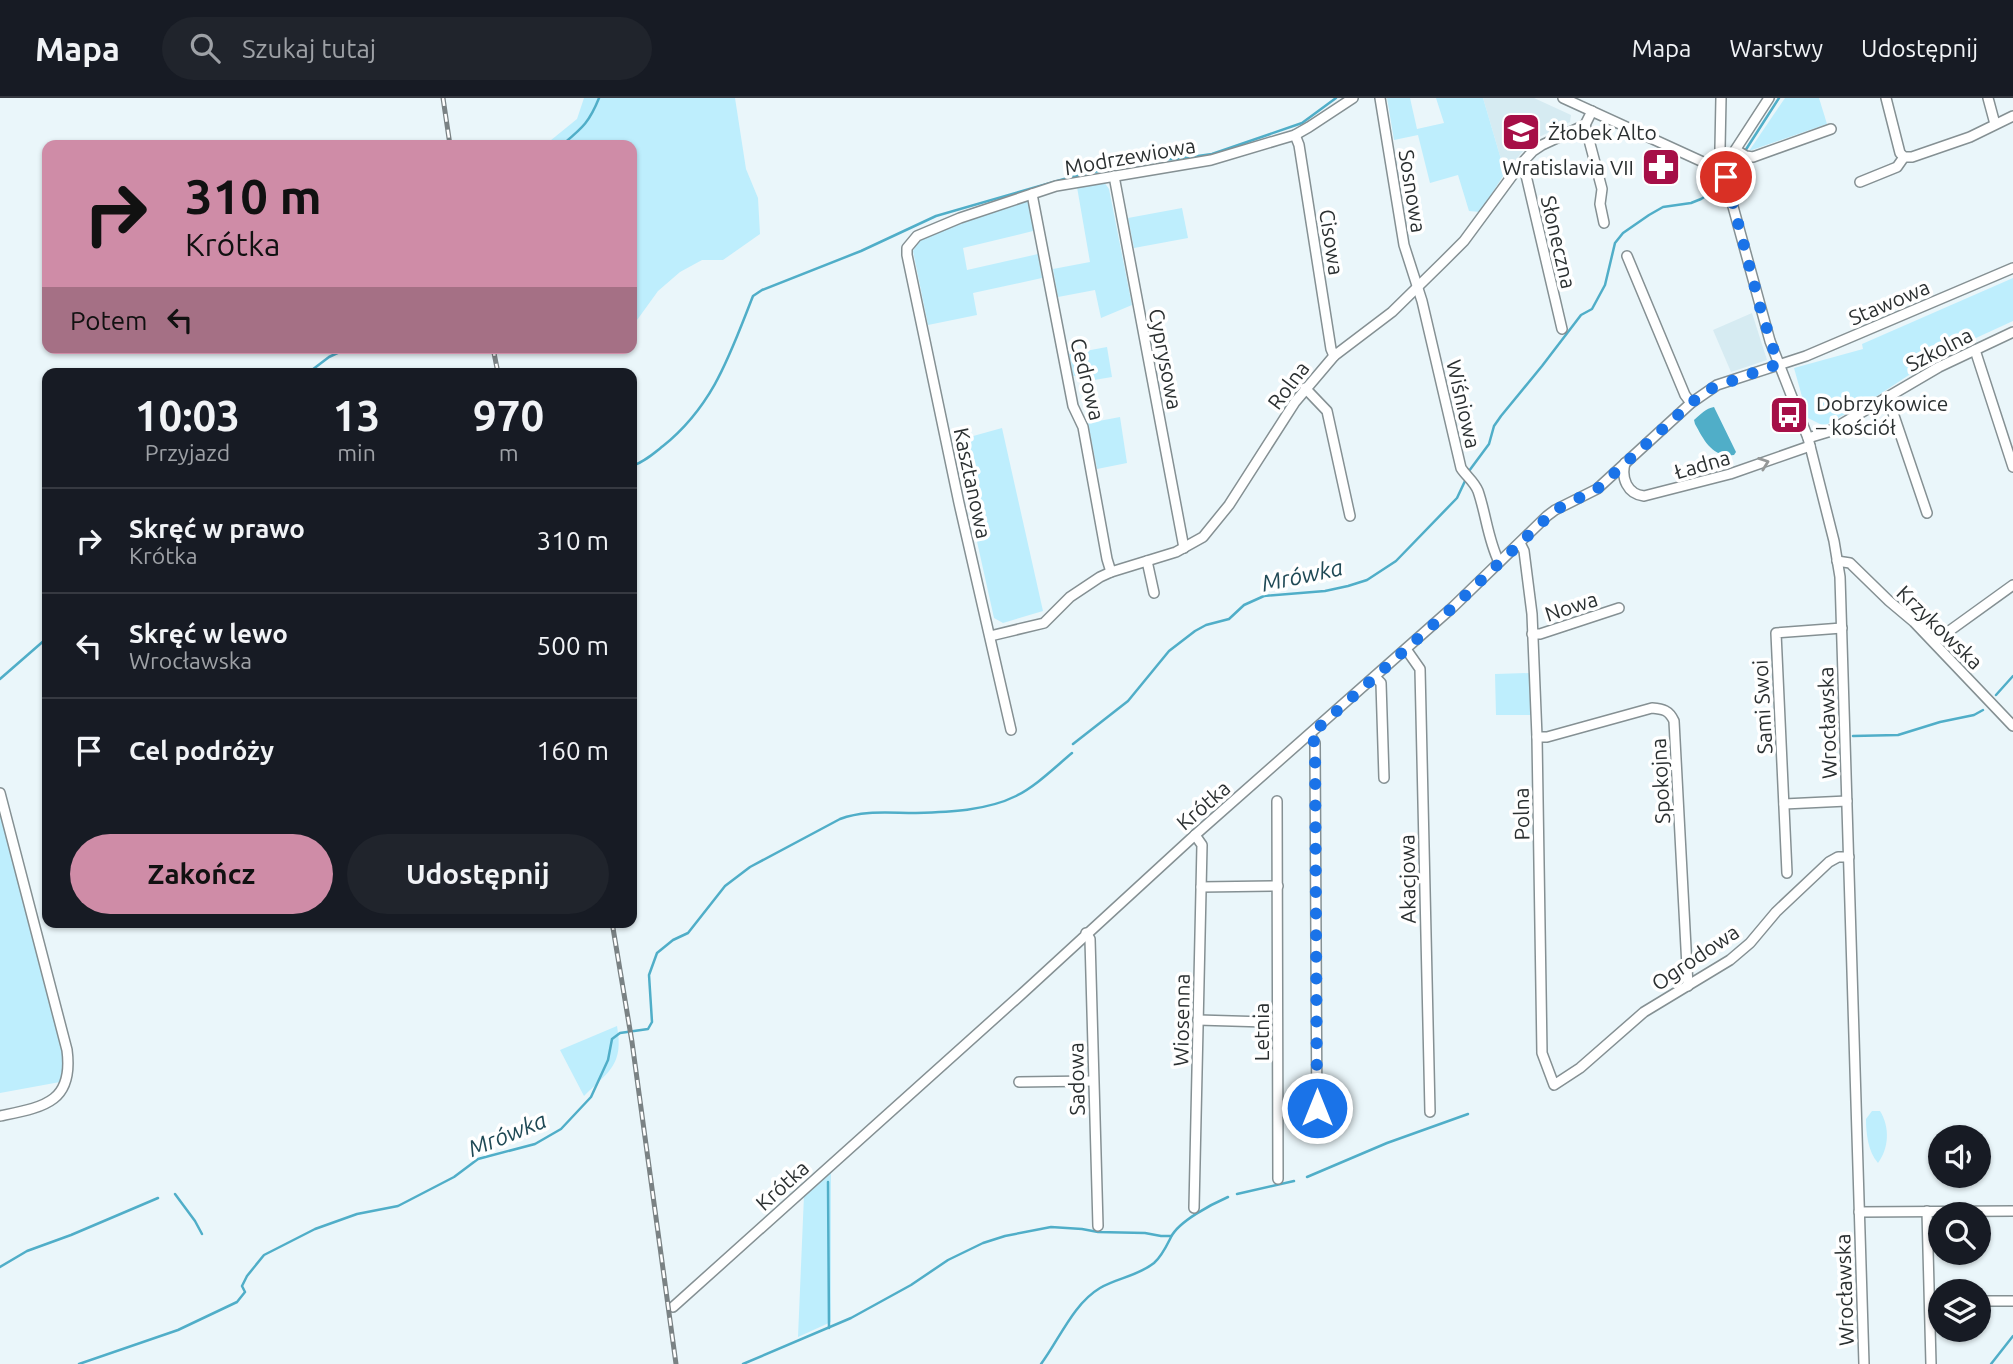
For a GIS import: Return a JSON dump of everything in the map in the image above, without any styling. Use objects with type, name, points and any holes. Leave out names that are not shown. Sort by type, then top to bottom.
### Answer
[{"type":"street","name":"Modrzewiowa","points":[[910,243],[918,236],[960,218],[1056,187],[1211,160],[1295,135],[1353,98]]},
{"type":"street","name":"Sosnowa","points":[[1380,98],[1404,245],[1417,288]]},
{"type":"street","points":[[1563,98],[1713,165],[1741,153],[1769,98]]},
{"type":"street","name":"Wrocławska","points":[[1721,98],[1719,127],[1722,162],[1760,307],[1778,364],[1809,442],[1837,561],[1842,628],[1864,1364]]},
{"type":"street","points":[[1886,98],[1899,153],[1908,157]]},
{"type":"street","points":[[1988,98],[1994,124]]},
{"type":"street","points":[[1592,111],[1585,125],[1602,189],[1600,204],[1604,223]]},
{"type":"street","points":[[1860,182],[1897,167],[1908,157],[1970,137],[2013,116]]},
{"type":"street","name":"Rolna","points":[[990,636],[1044,623],[1070,597],[1111,572],[1184,548],[1203,537],[1218,522],[1295,402],[1334,356],[1392,312],[1464,241],[1520,165],[1536,148],[1585,125]]},
{"type":"street","points":[[1741,153],[1753,157],[1831,129]]},
{"type":"street","name":"Cisowa","points":[[1295,135],[1299,145],[1334,356]]},
{"type":"street","name":"Słoneczna","points":[[1520,165],[1525,171],[1562,328]]},
{"type":"street","name":"Cyprysowa","points":[[1114,176],[1184,548]]},
{"type":"street","name":"Cedrowa","points":[[1032,194],[1073,406],[1083,427],[1111,572]]},
{"type":"street","name":"Kasztanowa","points":[[910,243],[907,255],[959,503],[1011,730]]},
{"type":"street","points":[[1627,256],[1685,395],[1691,403]]},
{"type":"street","name":"Stawowa","points":[[1778,364],[1806,356],[2013,268]]},
{"type":"street","name":"Wiśniowa","points":[[1417,288],[1461,467],[1478,491],[1493,551],[1499,562]]},
{"type":"street","name":"Szkolna","points":[[1809,442],[1939,367],[2013,332]]},
{"type":"street","points":[[1975,351],[2013,467]]},
{"type":"street","name":"Krótka","points":[[673,1307],[1026,991],[1195,835],[1376,677],[1555,510],[1597,489],[1691,403],[1717,385],[1778,364]]},
{"type":"street","points":[[1306,388],[1327,411],[1350,516]]},
{"type":"street","points":[[1886,398],[1927,513]]},
{"type":"street","name":"Ładna","points":[[1626,483],[1634,494],[1650,495],[1739,472],[1809,442]]},
{"type":"street","points":[[1625,463],[1623,473],[1626,483]]},
{"type":"street","points":[[1610,476],[1626,483]]},
{"type":"street","name":"Polna","points":[[1520,543],[1524,551],[1530,590],[1537,737],[1542,1053],[1554,1085]]},
{"type":"street","points":[[1147,561],[1154,593]]},
{"type":"street","name":"Krzykowska","points":[[1837,561],[1850,563],[1934,642],[2013,726]]},
{"type":"street","points":[[1934,642],[2013,584]]},
{"type":"street","name":"Nowa","points":[[1532,634],[1540,634],[1619,608]]},
{"type":"street","name":"Sami Swoi","points":[[1787,873],[1776,633],[1842,628]]},
{"type":"street","name":"Akacjowa","points":[[1406,649],[1420,669],[1430,1112]]},
{"type":"street","points":[[1376,677],[1381,683],[1384,778]]},
{"type":"street","name":"Spokojna","points":[[1537,737],[1547,737],[1652,708],[1671,713],[1674,720],[1688,986]]},
{"type":"street","points":[[1310,735],[1315,743],[1317,1136]]},
{"type":"street","points":[[0,793],[69,1064],[65,1086],[54,1100],[32,1109],[0,1115]]},
{"type":"street","name":"Letnia","points":[[1277,801],[1278,1179]]},
{"type":"street","points":[[1784,804],[1847,801]]},
{"type":"street","name":"Wiosenna","points":[[1194,1208],[1202,845],[1195,835]]},
{"type":"street","name":"Ogrodowa","points":[[1554,1085],[1580,1068],[1644,1012],[1730,960],[1829,862],[1838,857],[1849,857]]},
{"type":"street","points":[[1201,887],[1278,886]]},
{"type":"street","name":"Sadowa","points":[[1087,933],[1090,939],[1098,1226]]},
{"type":"street","points":[[1198,1020],[1266,1022]]},
{"type":"street","points":[[1019,1083],[1093,1081]]},
{"type":"street","points":[[1927,1211],[1929,1279]]},
{"type":"street","points":[[1859,1212],[2013,1211]]},
{"type":"street","points":[[1991,1301],[2013,1301]]},
{"type":"street","points":[[1930,1342],[1931,1364]]},
{"type":"shaded area","points":[[584,98],[735,98],[746,169],[758,198],[760,234],[723,260],[702,260],[680,272],[658,291],[637,320],[637,140],[551,140],[577,119]]},
{"type":"shaded area","points":[[1387,98],[1410,98],[1417,129],[1444,123],[1436,98],[1483,98],[1505,173],[1480,212],[1469,211],[1458,175],[1430,183],[1418,135],[1394,140]]},
{"type":"shaded area","name":"Żłobek Alto","points":[[1483,98],[1534,98],[1571,115],[1570,122],[1531,141],[1505,173]]},
{"type":"shaded area","points":[[1785,98],[1819,98],[1827,124],[1749,151]]},
{"type":"shaded area","points":[[1104,182],[1109,189],[1132,305],[1101,318],[1095,290],[1058,297],[1053,269],[1090,262],[1077,187]]},
{"type":"shaded area","points":[[1027,200],[1031,204],[1036,228],[1033,231],[963,248],[967,270],[1038,254],[1042,278],[973,293],[977,315],[928,325],[913,251],[919,239]]},
{"type":"shaded area","points":[[1182,208],[1188,238],[1134,248],[1128,218]]},
{"type":"shaded area","points":[[2013,278],[2013,321],[1941,354],[1877,396],[1824,426],[1808,418],[1794,368],[1863,349],[1862,344]]},
{"type":"shaded area","points":[[1752,313],[1767,360],[1731,372],[1713,330]]},
{"type":"shaded area","points":[[1107,347],[1112,377],[1082,382],[1080,375],[1073,376],[1069,354]]},
{"type":"shaded area","points":[[1120,417],[1127,463],[1097,469],[1088,423]]},
{"type":"shaded area","points":[[1002,428],[1043,611],[1003,623],[994,618],[954,438],[966,438]]},
{"type":"shaded area","points":[[1530,673],[1531,715],[1496,715],[1495,674]]},
{"type":"shaded area","points":[[0,813],[65,1061],[60,1082],[0,1093]]},
{"type":"shaded area","points":[[617,1026],[619,1039],[616,1059],[607,1073],[584,1096],[560,1050]]},
{"type":"shaded area","points":[[1872,1111],[1880,1111],[1887,1131],[1886,1144],[1878,1163],[1870,1148],[1866,1130],[1866,1119]]},
{"type":"shaded area","points":[[831,1172],[831,1322],[798,1337],[804,1195]]},
{"type":"water","points":[[1714,407],[1736,452],[1734,455],[1714,451],[1705,442],[1695,424],[1694,420]]},
{"type":"waterway","points":[[568,140],[584,125],[599,98]]},
{"type":"waterway","points":[[637,464],[681,430],[708,396],[728,358],[753,296],[762,290],[861,251],[936,216],[1071,177],[1149,160],[1212,154],[1302,123],[1336,98]]},
{"type":"waterway","name":"Mrówka","points":[[1745,151],[1779,98]]},
{"type":"waterway","name":"Mrówka","points":[[1735,183],[1733,173],[1741,157]]},
{"type":"waterway","name":"Mrówka","points":[[1469,471],[1489,444],[1494,426],[1501,416],[1581,315],[1592,309],[1605,285],[1615,243],[1623,233],[1663,207],[1691,203],[1719,188]]},
{"type":"waterway","points":[[315,368],[335,354]]},
{"type":"waterway","name":"Mrówka","points":[[1073,744],[1128,701],[1169,651],[1195,631],[1229,619],[1244,605],[1264,596],[1325,591],[1348,586],[1367,580],[1396,561],[1457,498],[1465,481]]},
{"type":"waterway","points":[[0,679],[42,642]]},
{"type":"waterway","points":[[1996,695],[2013,676]]},
{"type":"waterway","points":[[1853,736],[1898,735],[1974,715],[1983,710]]},
{"type":"waterway","name":"Mrówka","points":[[79,1364],[178,1330],[237,1302],[245,1292],[242,1286],[247,1276],[264,1255],[315,1229],[357,1214],[398,1206],[454,1177],[478,1159],[535,1144],[561,1129],[591,1097],[608,1060],[612,1039],[620,1033],[648,1029],[652,1022],[649,975],[657,953],[673,940],[688,933],[725,886],[750,867],[849,816],[954,811],[980,808],[1004,801],[1031,787],[1072,753]]},
{"type":"waterway","points":[[1307,1177],[1387,1143],[1468,1114]]},
{"type":"waterway","points":[[1237,1194],[1294,1181]]},
{"type":"waterway","points":[[828,1182],[829,1328]]},
{"type":"waterway","points":[[175,1194],[202,1234]]},
{"type":"waterway","points":[[1041,1364],[1074,1313],[1090,1295],[1154,1263],[1181,1225],[1228,1197]]},
{"type":"waterway","points":[[0,1267],[27,1251],[158,1198]]},
{"type":"waterway","points":[[743,1364],[851,1318],[911,1285],[948,1260],[1005,1236],[1051,1227],[1171,1236]]},
{"type":"waterway","points":[[1991,1364],[2013,1336]]},
{"type":"railway","points":[[443,98],[449,140]]},
{"type":"railway","points":[[494,354],[497,368]]},
{"type":"railway","points":[[613,928],[632,1042],[676,1364]]},
{"type":"place","name":"Żłobek Alto","points":[[1521,132]]},
{"type":"place","name":"Wratislavia VII","points":[[1661,167]]},
{"type":"place","name":"Dobrzykowice – kościół","points":[[1789,415]]},
{"type":"route","points":[[1317,1108],[1315,743],[1310,735],[1453,607],[1547,516],[1597,489],[1691,403],[1710,389],[1778,364],[1726,177]]}]
